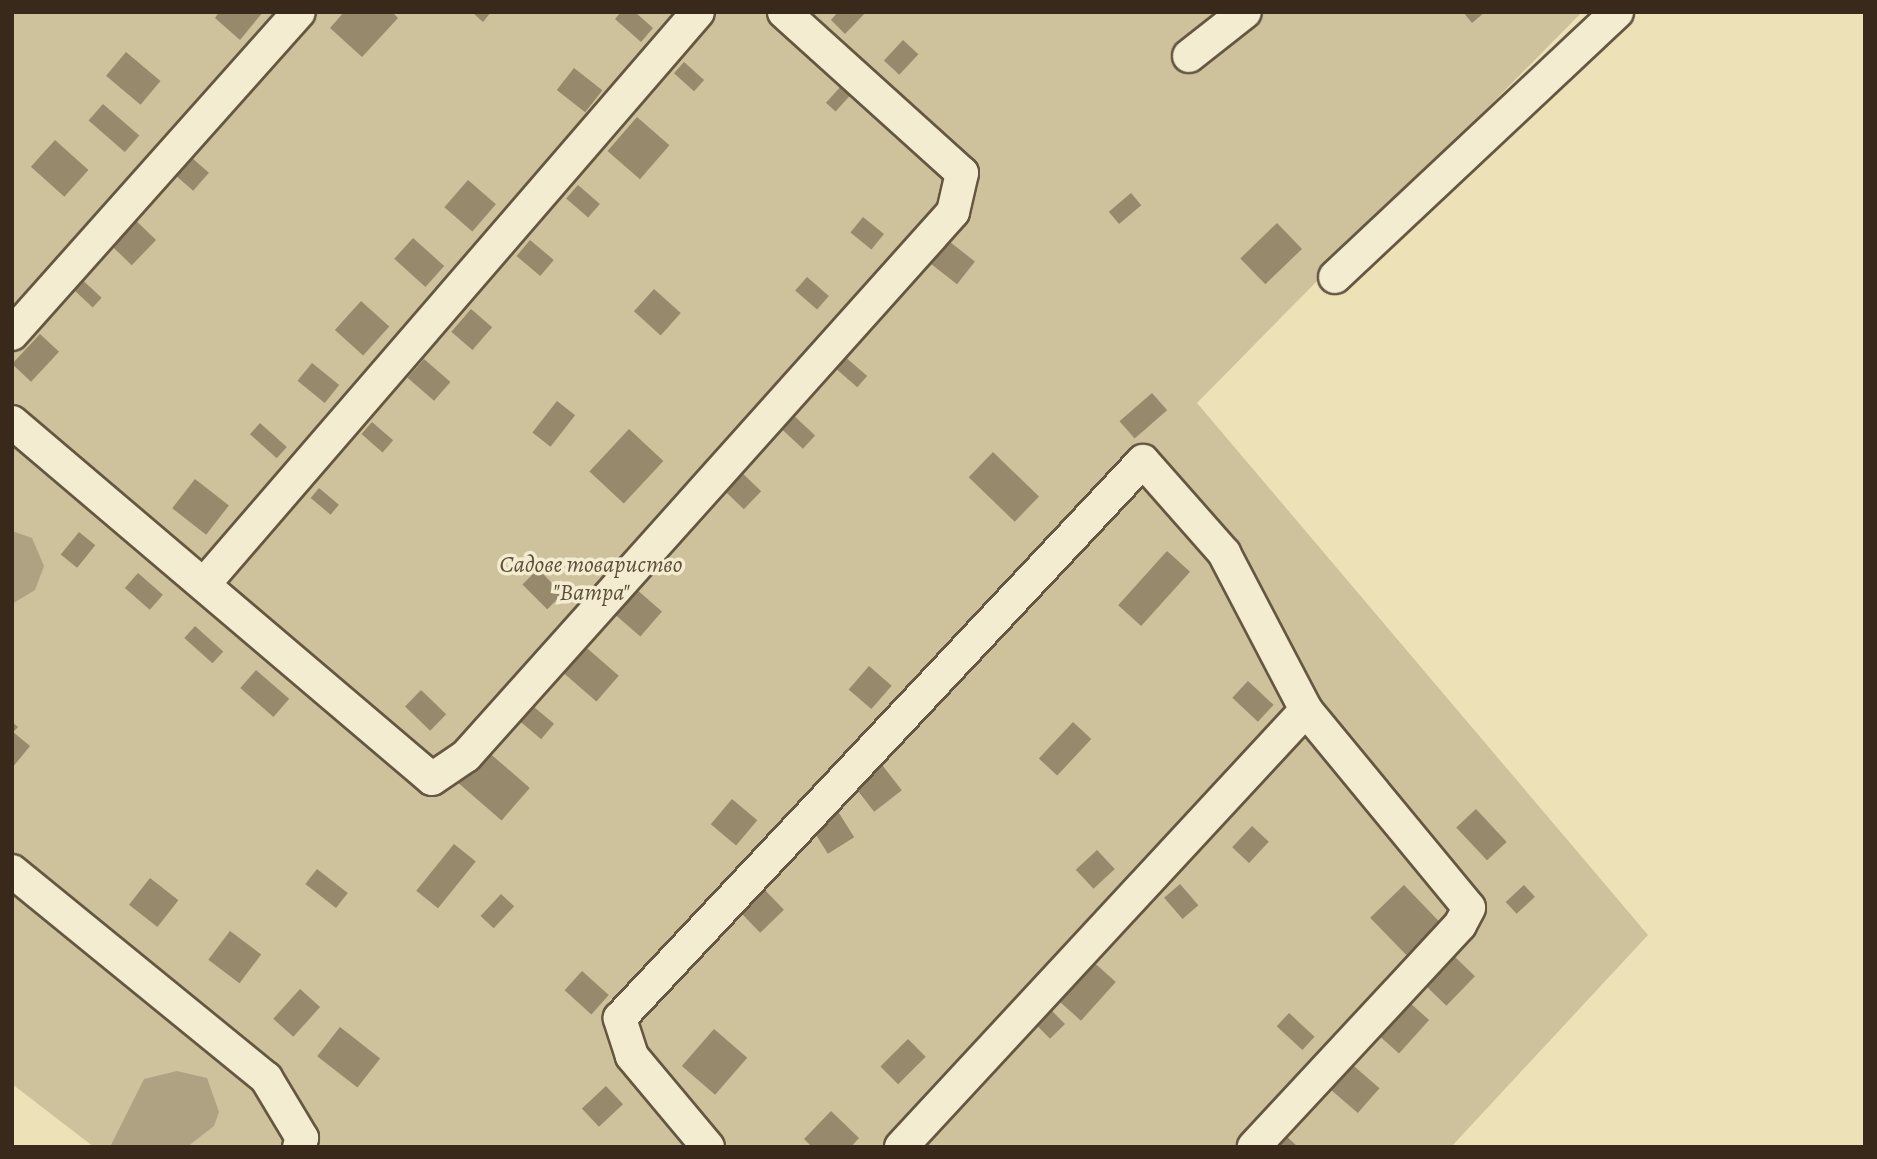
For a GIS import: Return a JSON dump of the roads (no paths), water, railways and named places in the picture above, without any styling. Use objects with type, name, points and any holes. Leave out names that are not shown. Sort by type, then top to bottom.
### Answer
[{"type":"street","points":[[12,334],[299,12]]},
{"type":"street","points":[[205,583],[698,12]]},
{"type":"street","points":[[12,422],[205,583],[432,779],[466,755],[953,212],[962,173],[784,12]]},
{"type":"street","points":[[1189,56],[1245,12]]},
{"type":"street","points":[[1335,277],[1617,12]]},
{"type":"street","points":[[708,1147],[632,1056],[620,1018],[1143,461],[1224,554],[1306,710],[1469,908],[1460,925],[1254,1147]]},
{"type":"street","points":[[901,1147],[1306,710]]},
{"type":"street","points":[[12,871],[266,1078],[302,1138],[299,1147]]},
{"type":"park label","name":"Садове товариство \"Ватра\"","points":[[591,579]]}]
